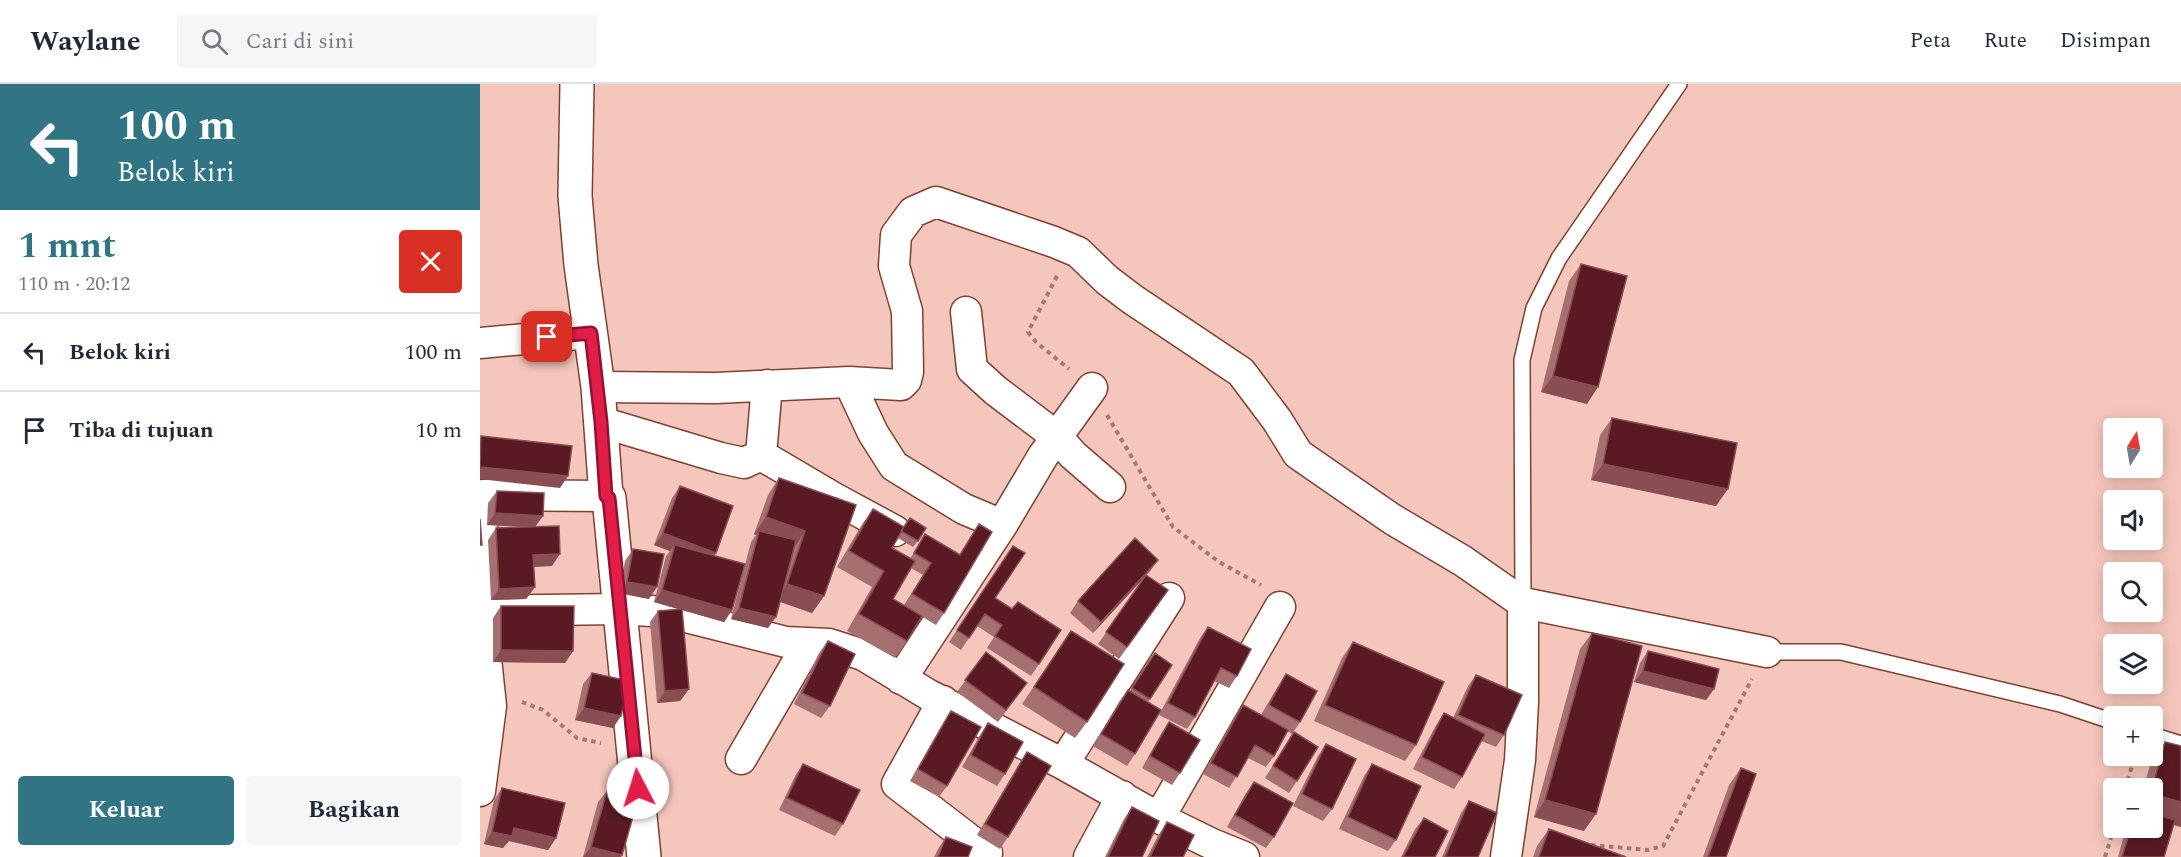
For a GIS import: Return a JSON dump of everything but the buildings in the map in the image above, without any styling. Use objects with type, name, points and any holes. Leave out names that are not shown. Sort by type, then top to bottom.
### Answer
[{"type":"street","points":[[577,84],[575,196],[581,265],[598,387],[606,496],[609,498],[645,857]]},
{"type":"street","points":[[598,387],[716,388],[849,382],[901,385],[906,380],[908,372],[907,311],[894,266],[896,235],[913,212],[936,202],[1078,252],[1107,280],[1132,299],[1241,372],[1277,420],[1298,454],[1392,519],[1463,561],[1523,603],[1767,652]]},
{"type":"street","points":[[966,312],[972,369],[995,390],[1057,437],[1073,455],[1110,487]]},
{"type":"street","points":[[480,343],[591,333]]},
{"type":"street","points":[[849,382],[873,433],[894,466],[964,509],[1002,525]]},
{"type":"street","points":[[761,455],[766,385]]},
{"type":"street","points":[[901,679],[1002,525],[1043,456],[1092,388]]},
{"type":"street","points":[[601,422],[744,463],[761,455]]},
{"type":"street","points":[[761,455],[895,531]]},
{"type":"street","points":[[480,791],[491,706],[481,611],[483,495],[606,496]]},
{"type":"street","points":[[1063,764],[1169,598]]},
{"type":"street","points":[[1506,857],[1520,760],[1523,702],[1523,603]]},
{"type":"street","points":[[1159,818],[1280,607]]},
{"type":"street","points":[[481,611],[620,609],[666,612],[786,642],[829,644],[863,655],[901,679],[1122,796],[1209,850],[1244,857]]},
{"type":"street","points":[[741,759],[808,644]]},
{"type":"street","points":[[943,701],[897,784],[987,854],[986,857]]},
{"type":"street","points":[[1089,857],[1122,796]]},
{"type":"lane","points":[[1523,603],[1522,360],[1534,308],[1559,258],[1679,84]]},
{"type":"lane","points":[[1767,652],[1841,652],[2060,704],[2103,718]]},
{"type":"lane","points":[[2163,738],[2181,744]]},
{"type":"path","points":[[1078,252],[1055,279],[1028,332],[1036,342],[1092,388],[1173,527],[1219,562],[1275,593],[1280,607]]},
{"type":"path","points":[[1586,845],[1648,850],[1663,846],[1767,652]]},
{"type":"path","points":[[490,690],[543,711],[577,738],[634,750]]},
{"type":"path","points":[[2106,857],[2111,838]]},
{"type":"route","points":[[547,337],[591,333],[598,387],[606,496],[609,498],[638,788]]}]
